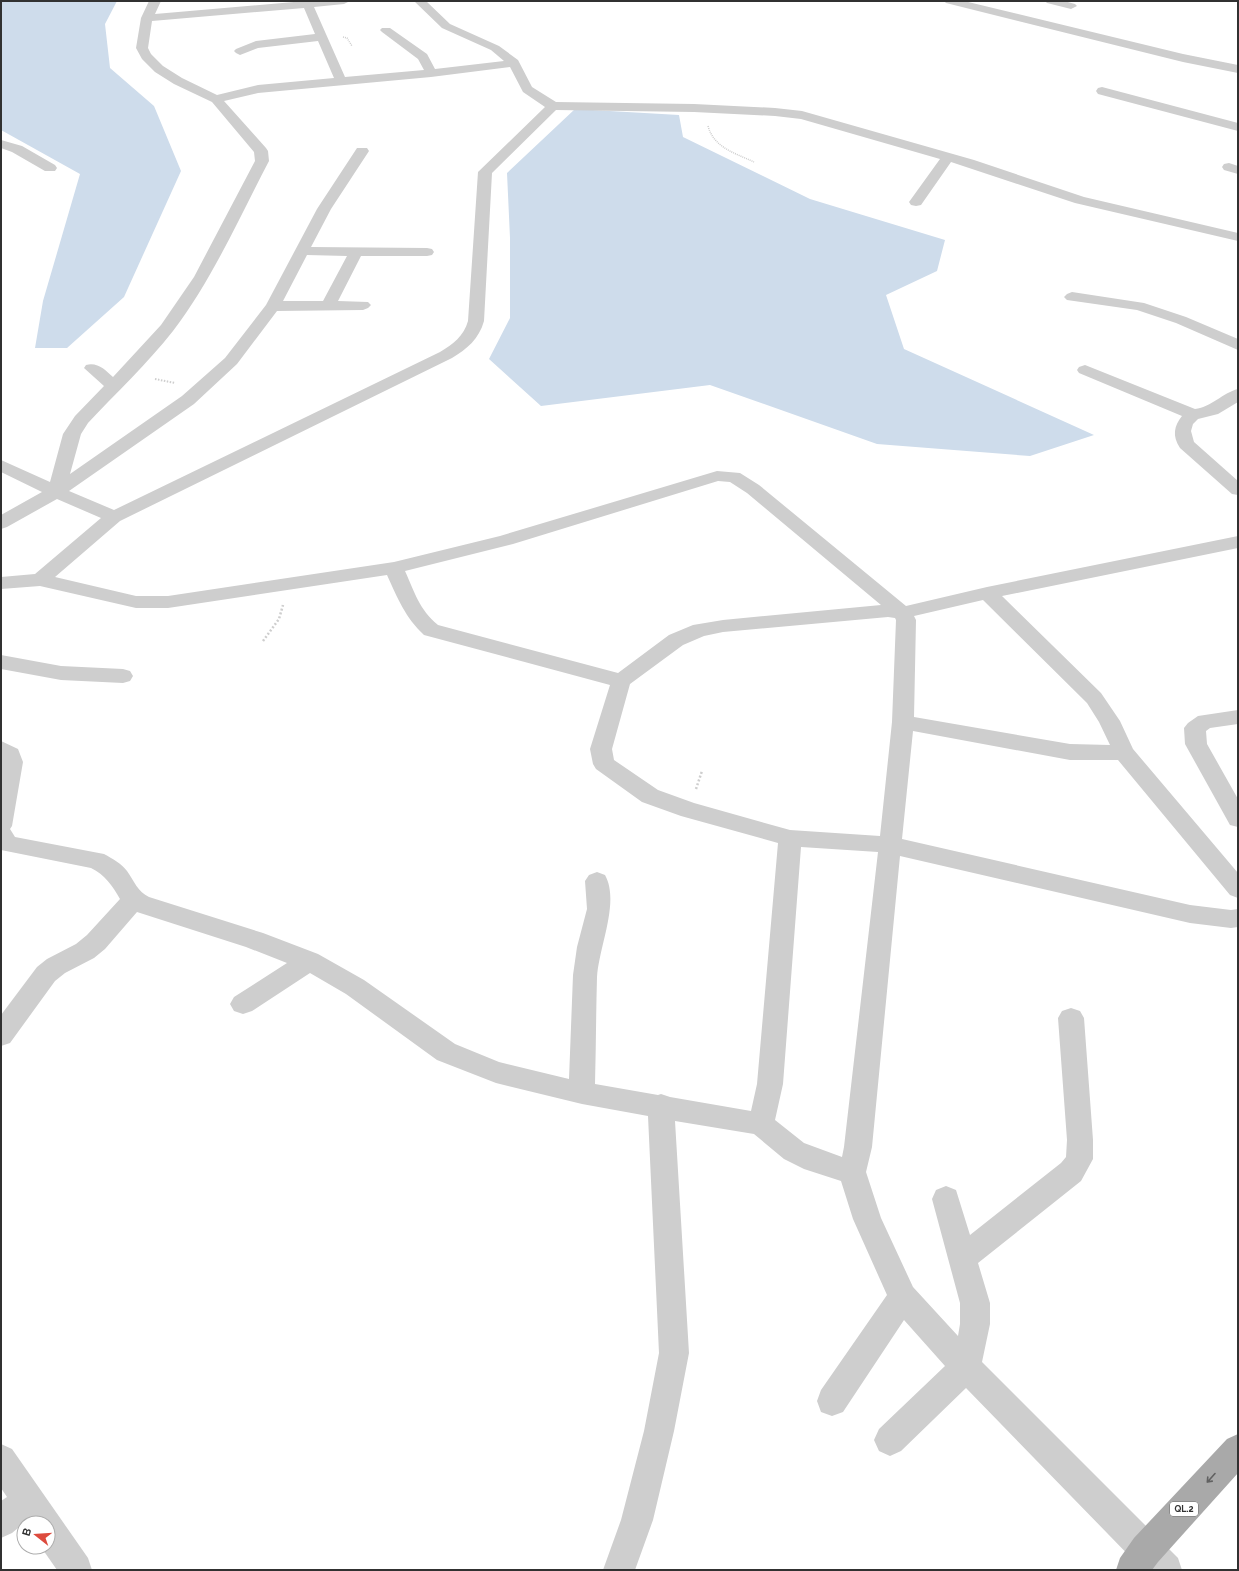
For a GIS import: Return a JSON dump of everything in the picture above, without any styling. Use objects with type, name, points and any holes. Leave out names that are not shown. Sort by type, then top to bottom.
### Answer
[{"type":"main road","name":"QL.2","points":[[1148,1563],[1238,1450]]},
{"type":"street","points":[[56,492],[72,434],[81,420],[167,328],[201,277],[262,161],[261,151],[216,99],[178,81],[159,69],[146,56],[142,48],[147,18],[155,1]]},
{"type":"street","points":[[147,18],[344,1]]},
{"type":"street","points":[[420,1],[446,26],[495,48],[514,63],[527,89],[553,106],[706,109],[775,112],[802,115],[948,157],[1080,200],[1238,237]]},
{"type":"street","points":[[950,1],[1176,56],[1238,69]]},
{"type":"street","points":[[1051,1],[1071,6]]},
{"type":"street","points":[[308,5],[340,81]]},
{"type":"street","points":[[386,30],[423,57],[431,73]]},
{"type":"street","points":[[240,51],[256,45],[322,37]]},
{"type":"street","points":[[216,99],[258,89],[431,73],[514,63]]},
{"type":"street","points":[[1102,91],[1238,126]]},
{"type":"street","points":[[40,580],[114,516],[446,355],[464,343],[471,334],[476,322],[485,172],[553,106]]},
{"type":"street","points":[[1,144],[17,149],[50,168]]},
{"type":"street","points":[[1,522],[56,492],[188,400],[231,361],[273,306],[324,208],[362,151]]},
{"type":"street","points":[[916,202],[948,157]]},
{"type":"street","points":[[301,251],[427,252]]},
{"type":"street","points":[[328,306],[356,252]]},
{"type":"street","points":[[1072,297],[1139,306],[1181,320],[1238,345]]},
{"type":"street","points":[[273,306],[362,305]]},
{"type":"street","points":[[92,368],[114,386]]},
{"type":"street","points":[[1085,370],[1193,414],[1206,414],[1238,394]]},
{"type":"street","points":[[1193,414],[1187,420],[1184,427],[1182,436],[1186,444],[1238,490]]},
{"type":"street","points":[[1,465],[56,492],[114,516]]},
{"type":"street","points":[[1,583],[40,580],[136,602],[168,602],[394,568],[506,540],[717,476],[734,477],[753,489],[902,613],[906,620],[903,722],[858,1147],[852,1172],[867,1219],[903,1297],[1148,1563]]},
{"type":"street","points":[[1238,542],[987,593],[902,613],[888,611],[723,626],[700,630],[676,640],[621,681],[601,749],[604,764],[650,796],[689,810],[790,838],[890,845],[1190,914],[1232,919],[1238,918]]},
{"type":"street","points":[[394,568],[409,602],[419,619],[431,630],[621,681]]},
{"type":"street","points":[[987,593],[1094,698],[1109,721],[1124,753],[1238,889]]},
{"type":"street","points":[[1,662],[61,673],[123,676]]},
{"type":"street","points":[[1238,717],[1205,721],[1195,728],[1196,744],[1238,819]]},
{"type":"street","points":[[903,722],[1070,752],[1124,753]]},
{"type":"street","points":[[1,749],[10,754],[12,762],[1,826]]},
{"type":"street","points":[[1,833],[8,844],[96,860],[109,867],[118,876],[133,900],[141,904],[254,940],[309,961],[354,987],[446,1052],[496,1072],[582,1093],[661,1105],[760,1124],[794,1151],[814,1160],[852,1172]]},
{"type":"street","points":[[760,1124],[770,1084],[790,838]]},
{"type":"street","points":[[582,1093],[585,975],[589,947],[599,909],[597,882]]},
{"type":"street","points":[[1,1036],[46,974],[56,966],[85,951],[96,942],[133,900]]},
{"type":"street","points":[[243,1004],[309,961]]},
{"type":"street","points":[[963,1258],[1071,1172],[1079,1159],[1080,1140],[1071,1018]]},
{"type":"street","points":[[618,1570],[637,1520],[660,1430],[674,1353],[661,1105]]},
{"type":"street","points":[[890,1440],[966,1367],[975,1324],[975,1303],[946,1199]]},
{"type":"street","points":[[832,1401],[903,1297]]},
{"type":"street","points":[[1,1460],[36,1512],[1,1522]]},
{"type":"street","points":[[56,1541],[76,1570]]},
{"type":"path","points":[[706,109],[706,122],[711,137],[727,150],[754,162]]},
{"type":"path","points":[[263,641],[279,619],[284,600],[280,585]]},
{"type":"water","points":[[1,1],[117,1],[105,24],[110,68],[154,106],[181,171],[124,297],[67,348],[35,348],[43,301],[80,174],[1,130]]},
{"type":"water","points":[[575,109],[679,115],[683,137],[810,199],[945,240],[937,271],[886,295],[904,349],[1094,435],[1030,456],[877,444],[710,385],[541,406],[489,359],[510,318],[510,238],[507,173]]}]
